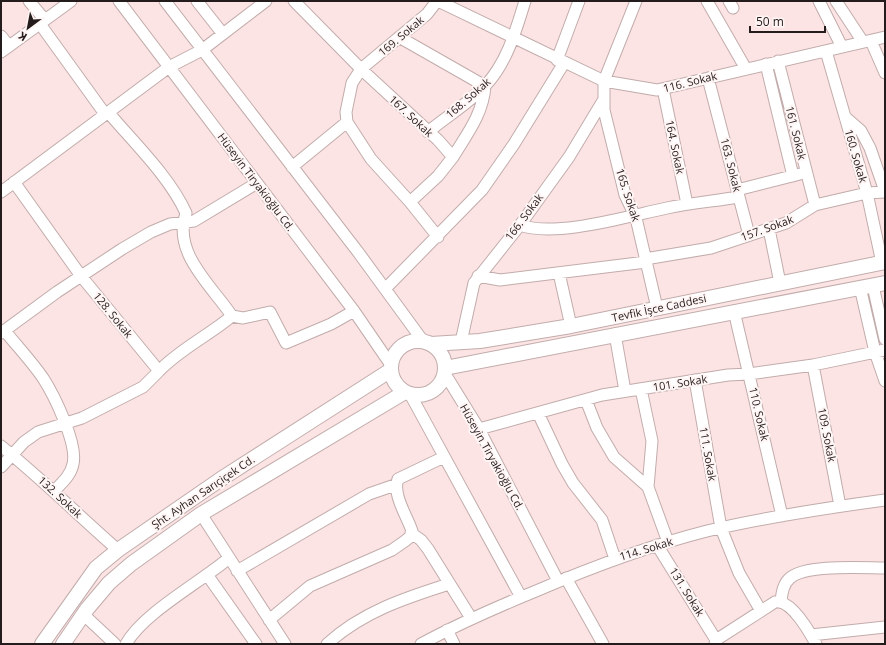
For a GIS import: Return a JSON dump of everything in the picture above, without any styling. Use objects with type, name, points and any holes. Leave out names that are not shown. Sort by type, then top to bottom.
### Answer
[{"type":"main road","name":"Tevfik İşce Caddesi","points":[[427,342],[480,341],[571,326],[884,263]]},
{"type":"main road","points":[[821,275],[824,294]]},
{"type":"main road","name":"Tevfik İşce Caddesi","points":[[445,371],[615,334],[873,285]]},
{"type":"main road","points":[[391,368],[393,356],[401,346],[414,341],[427,342]]},
{"type":"main road","name":"Hüseyin Tiryakioğlu Cd.","points":[[427,342],[442,354],[445,371]]},
{"type":"main road","name":"Hüseyin Tiryakioğlu Cd.","points":[[391,368],[395,383],[408,393]]},
{"type":"main road","name":"Şht. Ayhan Sarıçiçek Cd.","points":[[42,644],[96,568],[118,550],[221,479],[391,368]]},
{"type":"main road","points":[[408,393],[423,394],[435,389],[441,382],[445,371]]},
{"type":"main road","name":"Şht. Ayhan Sarıçiçek Cd.","points":[[63,644],[83,614],[109,583],[131,564],[200,514],[408,393]]},
{"type":"street","points":[[29,1],[42,22],[107,113],[174,190],[186,213],[182,222],[182,236],[188,257],[232,316],[244,318],[270,312],[286,343],[331,324],[354,311]]},
{"type":"street","points":[[1,36],[5,49],[71,1]]},
{"type":"street","name":"Hüseyin Tiryakioğlu Cd.","points":[[119,1],[354,311],[391,368]]},
{"type":"street","name":"Hüseyin Tiryakioğlu Cd.","points":[[164,1],[427,342]]},
{"type":"street","points":[[197,1],[223,34]]},
{"type":"street","points":[[5,186],[107,113],[169,66],[202,50],[266,1]]},
{"type":"street","name":"167. Sokak","points":[[294,1],[361,69],[438,140],[453,157]]},
{"type":"street","name":"169. Sokak","points":[[361,69],[433,9],[437,1]]},
{"type":"street","name":"116. Sokak","points":[[437,1],[561,62],[604,81],[657,90],[885,38]]},
{"type":"street","name":"168. Sokak","points":[[428,132],[485,86],[496,72],[514,39],[525,1]]},
{"type":"street","points":[[385,289],[438,237],[482,190],[514,144],[561,62],[579,1]]},
{"type":"street","points":[[604,81],[636,1]]},
{"type":"street","points":[[707,1],[746,69]]},
{"type":"street","points":[[819,1],[842,47]]},
{"type":"street","points":[[836,1],[867,42],[885,73]]},
{"type":"street","points":[[399,37],[485,86],[484,99],[477,118],[453,157],[438,176],[410,202]]},
{"type":"street","name":"160. Sokak","points":[[826,51],[867,193],[884,263]]},
{"type":"street","name":"161. Sokak","points":[[778,62],[815,205]]},
{"type":"street","points":[[766,64],[792,176]]},
{"type":"street","points":[[361,69],[352,84],[346,112],[347,122],[371,159],[410,202],[438,237]]},
{"type":"street","name":"163. Sokak","points":[[520,225],[541,229],[567,228],[738,194],[708,78]]},
{"type":"street","name":"165. Sokak","points":[[604,81],[604,110],[625,195],[634,214],[657,308]]},
{"type":"street","name":"164. Sokak","points":[[663,89],[686,204]]},
{"type":"street","name":"166. Sokak","points":[[461,342],[468,302],[474,283],[478,276],[520,225],[569,157],[604,98]]},
{"type":"street","points":[[845,117],[861,130],[870,148],[885,191]]},
{"type":"street","points":[[292,167],[347,122]]},
{"type":"street","points":[[749,235],[738,194],[806,172]]},
{"type":"street","points":[[54,491],[68,475],[73,463],[74,448],[65,422],[44,379],[3,332],[81,276],[152,232],[170,224],[194,221],[257,183]]},
{"type":"street","name":"128. Sokak","points":[[5,186],[159,371]]},
{"type":"street","name":"157. Sokak","points":[[478,276],[500,280],[559,273],[646,261],[711,248],[786,223],[815,205],[867,193],[885,191]]},
{"type":"street","points":[[769,229],[780,283]]},
{"type":"street","points":[[559,273],[571,326]]},
{"type":"street","points":[[873,285],[885,339]]},
{"type":"street","points":[[873,285],[880,351],[885,381]]},
{"type":"street","name":"110. Sokak","points":[[734,311],[782,516]]},
{"type":"street","points":[[1,467],[24,442],[38,432],[65,422],[82,418],[143,386],[172,358],[214,331],[232,316]]},
{"type":"street","points":[[615,334],[625,391]]},
{"type":"street","name":"101. Sokak","points":[[479,429],[625,391],[695,380],[813,365],[880,351]]},
{"type":"street","name":"109. Sokak","points":[[813,365],[840,506]]},
{"type":"street","name":"Hüseyin Tiryakioğlu Cd.","points":[[445,371],[479,429],[562,580],[603,644]]},
{"type":"street","name":"111. Sokak","points":[[695,380],[721,528],[739,574],[761,611]]},
{"type":"street","points":[[641,389],[652,441],[648,487]]},
{"type":"street","name":"Hüseyin Tiryakioğlu Cd.","points":[[408,393],[521,597]]},
{"type":"street","points":[[586,400],[597,428],[614,457],[648,487]]},
{"type":"street","points":[[538,413],[562,464],[573,483],[602,520],[615,559]]},
{"type":"street","name":"132. Sokak","points":[[1,446],[54,491],[74,512],[118,550]]},
{"type":"street","points":[[444,458],[398,480],[396,485],[412,534],[421,540],[428,549],[471,618]]},
{"type":"street","points":[[237,571],[369,494],[396,485]]},
{"type":"street","name":"131. Sokak","points":[[648,487],[662,543],[716,642]]},
{"type":"street","name":"114. Sokak","points":[[428,642],[447,630],[471,618],[615,559],[662,543],[721,528],[782,516],[885,500]]},
{"type":"street","points":[[200,514],[285,644]]},
{"type":"street","points":[[269,620],[310,586],[392,550],[412,534]]},
{"type":"street","points":[[126,644],[136,630],[185,590],[208,576],[229,558]]},
{"type":"street","points":[[781,601],[783,588],[789,579],[797,573],[821,568],[885,568]]},
{"type":"street","points":[[208,576],[256,644]]},
{"type":"street","points":[[327,644],[352,623],[377,609],[449,584]]},
{"type":"street","points":[[716,642],[775,602],[781,601],[787,603],[814,640],[885,627]]},
{"type":"street","points":[[83,614],[115,644]]},
{"type":"street","points":[[447,630],[454,644]]}]
